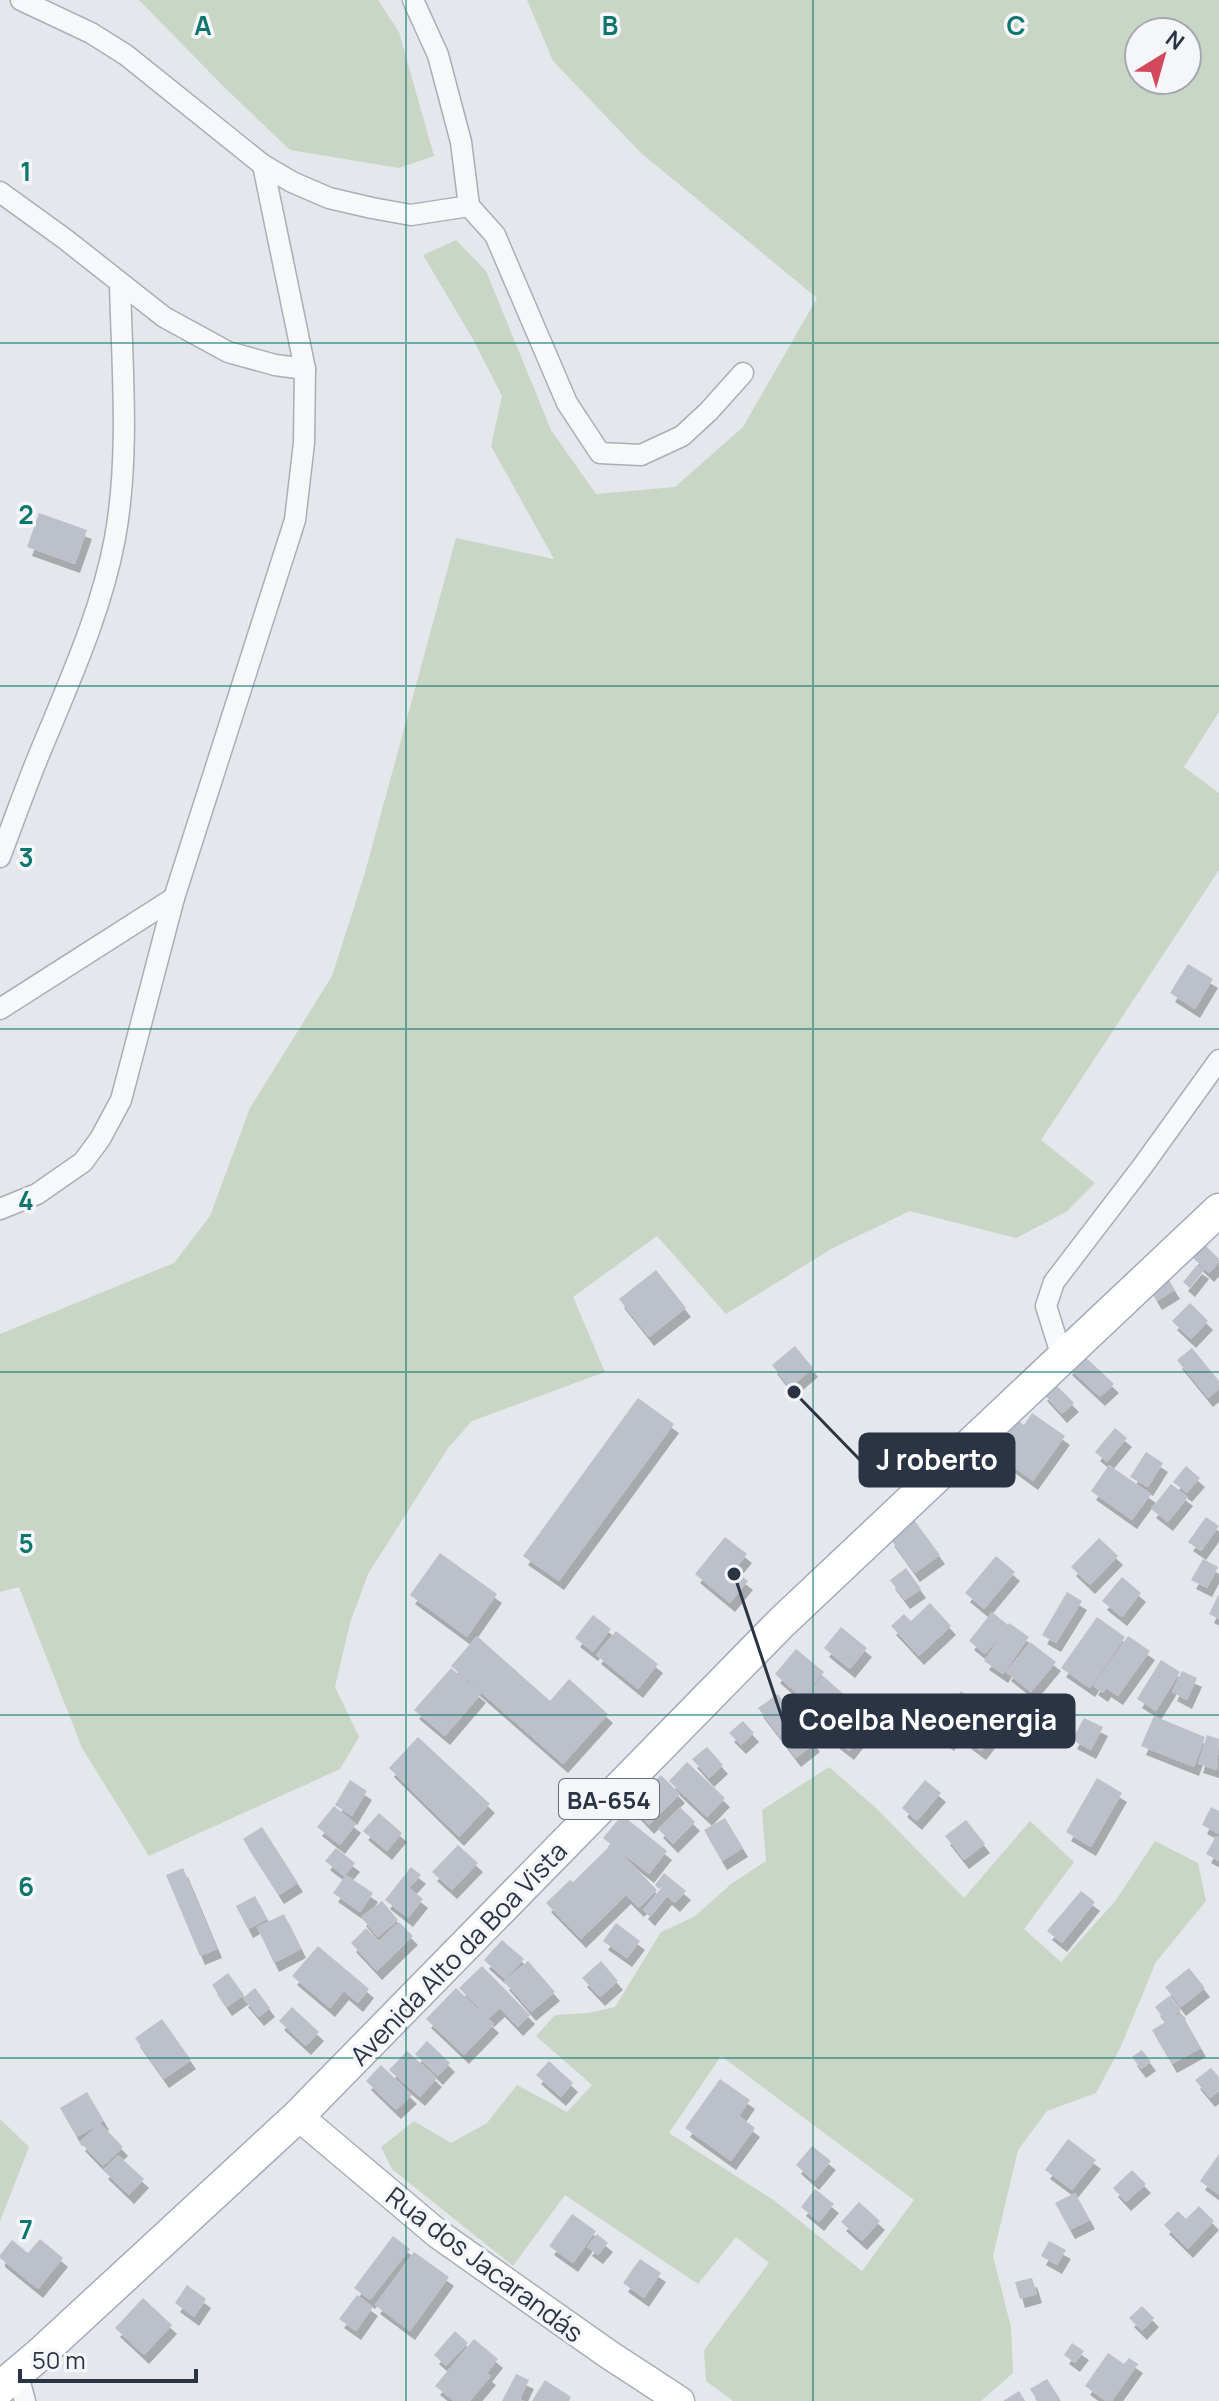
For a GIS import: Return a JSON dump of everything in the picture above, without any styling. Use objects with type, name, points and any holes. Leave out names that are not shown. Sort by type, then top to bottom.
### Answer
[{"type":"main road","name":"Avenida Alto da Boa Vista","points":[[14,2388],[298,2116],[781,1623],[1219,1210]]},
{"type":"street","points":[[21,0],[91,33],[126,55],[263,165],[292,182],[329,198],[411,215],[469,206]]},
{"type":"street","points":[[413,0],[438,55],[461,142],[469,206],[495,235],[567,403],[600,453],[641,455],[682,436],[743,373]]},
{"type":"street","points":[[0,1209],[37,1194],[83,1162],[100,1139],[121,1100],[174,898],[295,520],[304,443],[305,369],[263,165]]},
{"type":"street","points":[[0,192],[164,317],[228,352],[305,369]]},
{"type":"street","points":[[0,857],[44,741],[76,668],[115,540],[122,461],[120,284]]},
{"type":"street","points":[[0,1009],[174,898]]},
{"type":"street","points":[[1062,1357],[1046,1306],[1054,1282],[1219,1060]]},
{"type":"street","name":"Rua dos Jacarandás","points":[[298,2116],[438,2234],[680,2401]]},
{"type":"green space","points":[[139,0],[378,0],[399,32],[434,156],[399,168],[290,150]]},
{"type":"green space","points":[[527,0],[1219,0],[1219,712],[1184,767],[1219,793],[1219,870],[1041,1140],[1095,1183],[1066,1212],[1016,1238],[910,1211],[831,1249],[726,1314],[657,1236],[573,1297],[605,1372],[472,1421],[448,1448],[368,1574],[350,1623],[335,1687],[359,1737],[340,1769],[149,1856],[82,1748],[19,1587],[0,1592],[0,1334],[174,1263],[210,1216],[250,1108],[332,976],[364,876],[456,538],[554,559],[491,446],[502,396],[474,341],[423,255],[456,240],[486,271],[551,430],[596,494],[675,487],[743,427],[817,298],[641,153],[553,61]]},
{"type":"green space","points":[[829,1767],[876,1808],[964,1898],[1030,1821],[1074,1862],[1024,1929],[1061,1962],[1116,1900],[1155,1841],[1198,1863],[1206,1901],[1156,1962],[1121,2046],[1096,2093],[1047,2111],[1018,2150],[993,2256],[1011,2327],[1013,2373],[981,2401],[733,2401],[706,2381],[704,2350],[769,2263],[736,2237],[698,2284],[565,2195],[513,2266],[392,2169],[381,2147],[414,2121],[451,2143],[487,2123],[517,2085],[567,2112],[592,2085],[536,2036],[555,2015],[589,2013],[615,2007],[661,1932],[694,1917],[731,1884],[766,1861],[762,1810]],"holes":[[[721,2056],[914,2200],[862,2271],[775,2201],[669,2133]]]},
{"type":"green space","points":[[0,2119],[29,2147],[0,2221]]},
{"type":"building","points":[[39,513],[87,530],[75,564],[27,547]]},
{"type":"building","points":[[1188,964],[1213,979],[1195,1009],[1170,993]]},
{"type":"building","points":[[1204,1244],[1219,1259],[1209,1273],[1192,1257]]},
{"type":"building","points":[[1197,1265],[1204,1270],[1190,1288],[1183,1282]]},
{"type":"building","points":[[656,1270],[686,1308],[649,1337],[619,1299]]},
{"type":"building","points":[[1165,1274],[1175,1290],[1157,1301],[1148,1286]]},
{"type":"building","points":[[1190,1303],[1208,1321],[1191,1339],[1172,1321]]},
{"type":"building","points":[[795,1346],[813,1368],[790,1388],[772,1365]]},
{"type":"building","points":[[1192,1348],[1219,1381],[1219,1389],[1208,1398],[1177,1360]]},
{"type":"building","points":[[1080,1352],[1114,1384],[1100,1397],[1067,1366]]},
{"type":"building","points":[[1053,1382],[1074,1403],[1062,1414],[1042,1392]]},
{"type":"building","points":[[638,1398],[674,1424],[559,1581],[523,1556]]},
{"type":"building","points":[[1008,1413],[1024,1425],[1032,1413],[1065,1436],[1033,1481],[985,1446]]},
{"type":"building","points":[[1115,1428],[1127,1438],[1107,1462],[1095,1452]]},
{"type":"building","points":[[1146,1452],[1163,1463],[1148,1487],[1130,1477]]},
{"type":"building","points":[[1109,1465],[1151,1494],[1132,1520],[1091,1491]]},
{"type":"building","points":[[1186,1466],[1200,1478],[1187,1493],[1173,1482]]},
{"type":"building","points":[[1171,1484],[1188,1497],[1168,1522],[1151,1509]]},
{"type":"building","points":[[1206,1517],[1219,1526],[1201,1551],[1188,1542]]},
{"type":"building","points":[[914,1520],[940,1555],[915,1573],[889,1537]]},
{"type":"building","points":[[725,1537],[747,1554],[734,1570],[748,1581],[730,1603],[695,1574]]},
{"type":"building","points":[[1099,1538],[1118,1556],[1090,1585],[1071,1567]]},
{"type":"building","points":[[440,1553],[497,1594],[467,1637],[410,1595]]},
{"type":"building","points":[[996,1556],[1015,1572],[984,1609],[965,1593]]},
{"type":"building","points":[[1203,1559],[1218,1567],[1207,1588],[1191,1580]]},
{"type":"building","points":[[906,1568],[921,1589],[905,1600],[890,1580]]},
{"type":"building","points":[[1122,1577],[1141,1593],[1122,1617],[1102,1601]]},
{"type":"building","points":[[1067,1592],[1082,1601],[1056,1643],[1042,1635]]},
{"type":"building","points":[[1219,1594],[1219,1619],[1209,1614]]},
{"type":"building","points":[[930,1603],[951,1626],[919,1656],[891,1626],[904,1614],[911,1621]]},
{"type":"building","points":[[992,1612],[1029,1637],[1003,1674],[984,1661],[1004,1631],[985,1654],[969,1641]]},
{"type":"building","points":[[593,1615],[611,1629],[593,1652],[575,1638]]},
{"type":"building","points":[[1097,1617],[1125,1637],[1090,1688],[1061,1668]]},
{"type":"building","points":[[841,1627],[867,1648],[850,1669],[824,1648]]},
{"type":"building","points":[[616,1631],[658,1664],[638,1689],[596,1655]]},
{"type":"building","points":[[477,1636],[550,1701],[569,1679],[608,1714],[563,1764],[451,1666]]},
{"type":"building","points":[[1128,1636],[1150,1651],[1118,1696],[1106,1688],[1103,1693],[1093,1686]]},
{"type":"building","points":[[1030,1642],[1056,1662],[1031,1692],[1006,1672]]},
{"type":"building","points":[[796,1649],[824,1672],[802,1698],[775,1674]]},
{"type":"building","points":[[1161,1660],[1180,1672],[1156,1711],[1137,1699]]},
{"type":"building","points":[[451,1668],[481,1694],[445,1736],[414,1710]]},
{"type":"building","points":[[1182,1671],[1197,1678],[1187,1700],[1172,1692]]},
{"type":"building","points":[[823,1676],[847,1697],[825,1722],[801,1701]]},
{"type":"building","points":[[961,1691],[976,1703],[949,1742],[933,1730]]},
{"type":"building","points":[[778,1694],[815,1743],[796,1758],[758,1708]]},
{"type":"building","points":[[846,1699],[873,1720],[849,1751],[822,1730]]},
{"type":"building","points":[[980,1705],[1003,1723],[981,1751],[958,1734]]},
{"type":"building","points":[[1154,1716],[1205,1737],[1194,1767],[1141,1746]]},
{"type":"building","points":[[1084,1718],[1103,1727],[1091,1750],[1072,1740]]},
{"type":"building","points":[[743,1721],[754,1733],[741,1745],[729,1733]]},
{"type":"building","points":[[1207,1735],[1219,1739],[1217,1770],[1198,1764]]},
{"type":"building","points":[[418,1737],[490,1804],[459,1837],[389,1768]]},
{"type":"building","points":[[707,1747],[723,1765],[709,1778],[692,1759]]},
{"type":"building","points":[[687,1762],[725,1798],[707,1817],[669,1781]]},
{"type":"building","points":[[661,1775],[680,1794],[649,1825],[630,1805]]},
{"type":"building","points":[[1097,1778],[1122,1793],[1091,1847],[1066,1832]]},
{"type":"building","points":[[350,1780],[367,1791],[352,1816],[335,1805]]},
{"type":"building","points":[[925,1780],[941,1793],[917,1821],[902,1808]]},
{"type":"building","points":[[334,1806],[356,1824],[340,1845],[317,1827]]},
{"type":"building","points":[[680,1807],[695,1822],[673,1844],[658,1829]]},
{"type":"building","points":[[1211,1807],[1219,1811],[1219,1834],[1202,1825]]},
{"type":"building","points":[[379,1813],[402,1833],[387,1851],[363,1831]]},
{"type":"building","points":[[622,1815],[667,1851],[649,1874],[603,1838]]},
{"type":"building","points":[[725,1818],[743,1848],[722,1861],[704,1830]]},
{"type":"building","points":[[966,1820],[985,1844],[964,1860],[945,1836]]},
{"type":"building","points":[[262,1827],[298,1883],[279,1895],[243,1839]]},
{"type":"building","points":[[1216,1836],[1219,1837],[1219,1861],[1206,1854]]},
{"type":"building","points":[[612,1844],[657,1890],[639,1908],[626,1895],[581,1939],[546,1903]]},
{"type":"building","points":[[458,1845],[478,1863],[452,1890],[432,1872]]},
{"type":"building","points":[[336,1848],[355,1863],[344,1876],[325,1861]]},
{"type":"building","points":[[411,1867],[421,1875],[409,1888],[423,1899],[408,1918],[385,1900]]},
{"type":"building","points":[[183,1868],[217,1949],[200,1956],[166,1875]]},
{"type":"building","points":[[664,1873],[686,1891],[675,1903],[667,1896],[650,1917],[643,1910],[663,1886],[659,1889],[655,1885]]},
{"type":"building","points":[[346,1875],[373,1893],[360,1912],[333,1893]]},
{"type":"building","points":[[1081,1891],[1095,1902],[1062,1943],[1047,1931]]},
{"type":"building","points":[[255,1896],[267,1919],[248,1929],[236,1906]]},
{"type":"building","points":[[382,1901],[398,1920],[378,1937],[361,1917]]},
{"type":"building","points":[[284,1914],[301,1949],[274,1963],[257,1927]]},
{"type":"building","points":[[399,1922],[413,1936],[377,1971],[351,1943],[366,1928],[379,1941]]},
{"type":"building","points":[[616,1923],[640,1941],[627,1958],[603,1941]]},
{"type":"building","points":[[502,1940],[524,1959],[505,1979],[484,1960]]},
{"type":"building","points":[[318,1946],[369,1989],[358,2003],[344,1991],[330,2008],[292,1976]]},
{"type":"building","points":[[528,1961],[555,1992],[531,2012],[504,1981]]},
{"type":"building","points":[[601,1961],[618,1981],[600,1997],[582,1978]]},
{"type":"building","points":[[482,1966],[530,2015],[518,2027],[500,2008],[489,2018],[459,1988]]},
{"type":"building","points":[[1189,1968],[1205,1988],[1181,2007],[1165,1987]]},
{"type":"building","points":[[228,1973],[244,1995],[227,2007],[212,1985]]},
{"type":"building","points":[[255,1988],[270,2008],[259,2017],[243,1998]]},
{"type":"building","points":[[456,1988],[494,2024],[464,2055],[426,2019]]},
{"type":"building","points":[[1169,1996],[1181,2010],[1166,2022],[1155,2007]]},
{"type":"building","points":[[292,2007],[319,2032],[306,2046],[279,2021]]},
{"type":"building","points":[[1181,2013],[1201,2048],[1172,2064],[1152,2030]]},
{"type":"building","points":[[162,2019],[191,2060],[164,2079],[135,2038]]},
{"type":"building","points":[[427,2041],[450,2063],[438,2076],[415,2054]]},
{"type":"building","points":[[1142,2050],[1151,2062],[1141,2069],[1132,2057]]},
{"type":"building","points":[[407,2051],[437,2078],[420,2097],[389,2070]]},
{"type":"building","points":[[549,2061],[573,2083],[561,2097],[536,2075]]},
{"type":"building","points":[[381,2065],[412,2095],[396,2110],[366,2081]]},
{"type":"building","points":[[1211,2068],[1219,2077],[1219,2091],[1210,2098],[1195,2080]]},
{"type":"building","points":[[720,2079],[750,2100],[739,2116],[755,2128],[731,2161],[685,2128]]},
{"type":"building","points":[[87,2092],[104,2121],[100,2123],[123,2147],[103,2166],[80,2142],[98,2125],[77,2137],[60,2108]]},
{"type":"building","points":[[1068,2139],[1096,2160],[1072,2190],[1045,2170]]},
{"type":"building","points":[[812,2146],[831,2161],[814,2181],[796,2165]]},
{"type":"building","points":[[1219,2154],[1219,2195],[1200,2181]]},
{"type":"building","points":[[118,2155],[144,2179],[129,2195],[103,2170]]},
{"type":"building","points":[[1132,2170],[1146,2184],[1126,2202],[1113,2188]]},
{"type":"building","points":[[815,2189],[834,2204],[819,2222],[801,2207]]},
{"type":"building","points":[[1075,2193],[1090,2220],[1070,2230],[1055,2203]]},
{"type":"building","points":[[859,2202],[880,2221],[862,2241],[841,2222]]},
{"type":"building","points":[[1199,2206],[1214,2221],[1188,2249],[1164,2225],[1178,2211],[1186,2219]]},
{"type":"building","points":[[572,2214],[596,2231],[573,2263],[549,2246]]},
{"type":"building","points":[[597,2234],[608,2243],[598,2255],[587,2247]]},
{"type":"building","points":[[393,2236],[410,2249],[370,2300],[354,2288]]},
{"type":"building","points":[[40,2239],[63,2258],[38,2289],[0,2255],[12,2240],[28,2253]]},
{"type":"building","points":[[1049,2241],[1066,2250],[1057,2265],[1041,2256]]},
{"type":"building","points":[[414,2252],[449,2277],[410,2331],[375,2305]]},
{"type":"building","points":[[640,2259],[661,2273],[644,2298],[623,2283]]},
{"type":"building","points":[[1032,2278],[1037,2294],[1020,2299],[1015,2282]]},
{"type":"building","points":[[187,2285],[206,2299],[194,2317],[175,2303]]},
{"type":"building","points":[[357,2295],[373,2307],[356,2331],[339,2319]]},
{"type":"building","points":[[143,2298],[172,2325],[144,2355],[115,2328]]},
{"type":"building","points":[[1142,2306],[1154,2318],[1142,2331],[1129,2318]]},
{"type":"building","points":[[455,2331],[468,2343],[446,2366],[434,2355]]},
{"type":"building","points":[[474,2339],[498,2359],[487,2373],[491,2376],[470,2401],[454,2401],[435,2386]]},
{"type":"building","points":[[1072,2343],[1084,2351],[1075,2363],[1064,2355]]},
{"type":"building","points":[[1108,2353],[1124,2364],[1129,2358],[1138,2364],[1112,2401],[1106,2401],[1085,2386]]},
{"type":"building","points":[[516,2374],[529,2380],[520,2399],[524,2401],[502,2401]]},
{"type":"building","points":[[1047,2379],[1060,2399],[1057,2401],[1038,2401],[1030,2389]]},
{"type":"building","points":[[545,2380],[571,2397],[569,2401],[532,2401]]},
{"type":"building","points":[[1019,2391],[1025,2401],[1003,2401]]},
{"type":"place","name":"J roberto","points":[[794,1392]]},
{"type":"place","name":"Coelba Neoenergia","points":[[734,1574]]}]
